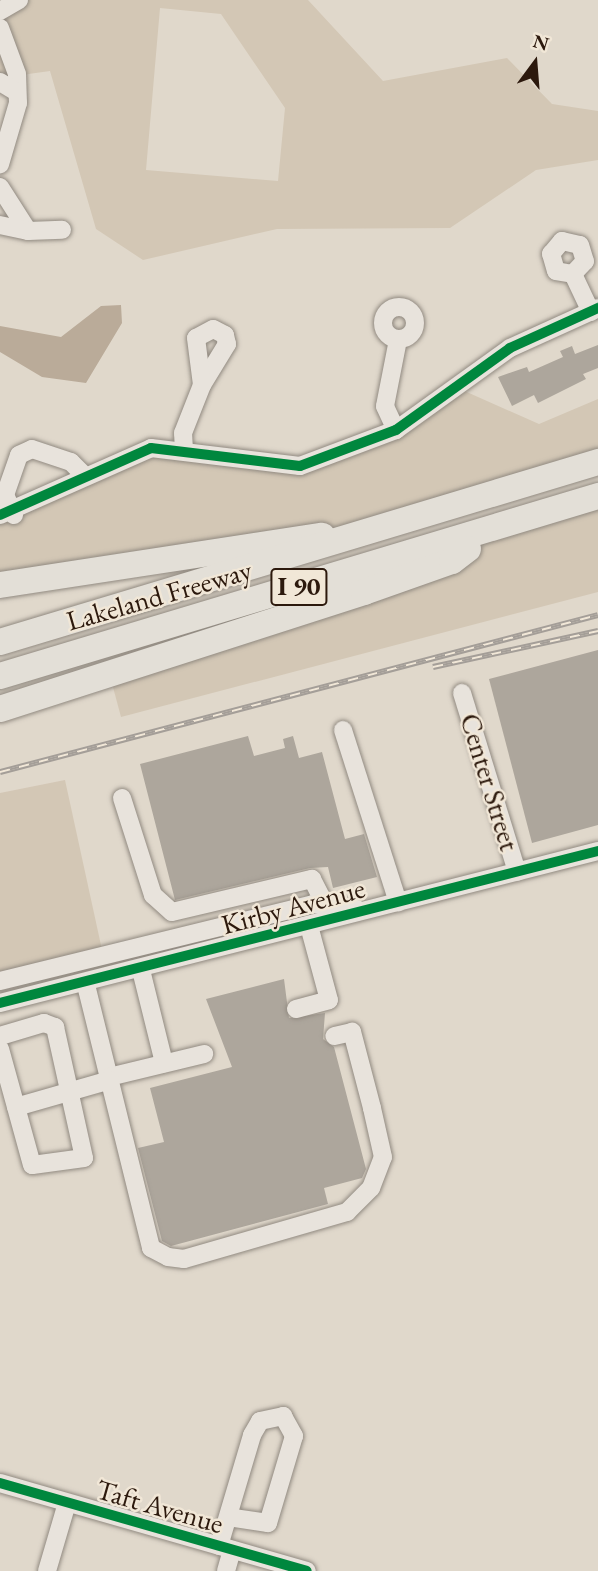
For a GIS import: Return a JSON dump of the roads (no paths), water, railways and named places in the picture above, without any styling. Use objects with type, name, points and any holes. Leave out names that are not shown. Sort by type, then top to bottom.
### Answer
[{"type":"highway","name":"Lakeland Freeway","points":[[0,642],[373,532],[598,461]]},
{"type":"highway","name":"Lakeland Freeway","points":[[0,676],[490,532],[598,496]]},
{"type":"highway","points":[[0,585],[279,539],[373,532]]},
{"type":"highway","points":[[0,709],[452,561],[490,532]]},
{"type":"street","points":[[0,11],[19,0]]},
{"type":"street","points":[[0,28],[17,74],[8,87],[15,128],[0,164]]},
{"type":"street","points":[[3,195],[28,230]]},
{"type":"street","points":[[0,225],[28,230],[62,230]]},
{"type":"street","points":[[83,474],[71,462],[32,449],[19,455],[5,495],[7,515],[83,474],[151,448],[300,467],[396,430],[510,348],[594,310],[573,274]]},
{"type":"street","points":[[396,430],[385,406],[398,340]]},
{"type":"street","points":[[184,451],[202,386]]},
{"type":"street","name":"Center Street","points":[[462,693],[517,872]]},
{"type":"street","points":[[343,730],[398,902]]},
{"type":"street","points":[[122,798],[153,895],[172,912],[313,879],[325,905]]},
{"type":"street","name":"Kirby Avenue","points":[[0,1003],[46,996],[598,851]]},
{"type":"street","points":[[0,981],[325,905],[368,910]]},
{"type":"street","points":[[296,1009],[329,1000],[309,926]]},
{"type":"street","points":[[141,970],[164,1063]]},
{"type":"street","points":[[86,985],[151,1248],[184,1259],[347,1212],[371,1188],[383,1157],[373,1108],[352,1032],[334,1036]]},
{"type":"street","points":[[0,1015],[46,996]]},
{"type":"street","points":[[0,1036],[51,1024],[71,1091],[83,1157],[34,1167],[0,1049]]},
{"type":"street","points":[[16,1107],[164,1063],[204,1054]]},
{"type":"street","points":[[226,1571],[228,1517],[260,1422],[283,1416],[294,1436],[268,1523],[228,1517]]},
{"type":"street","name":"Taft Avenue","points":[[0,1483],[307,1571]]},
{"type":"street","points":[[47,1571],[67,1503]]},
{"type":"railway","points":[[0,772],[598,615]]},
{"type":"railway","points":[[433,667],[598,631]]}]
